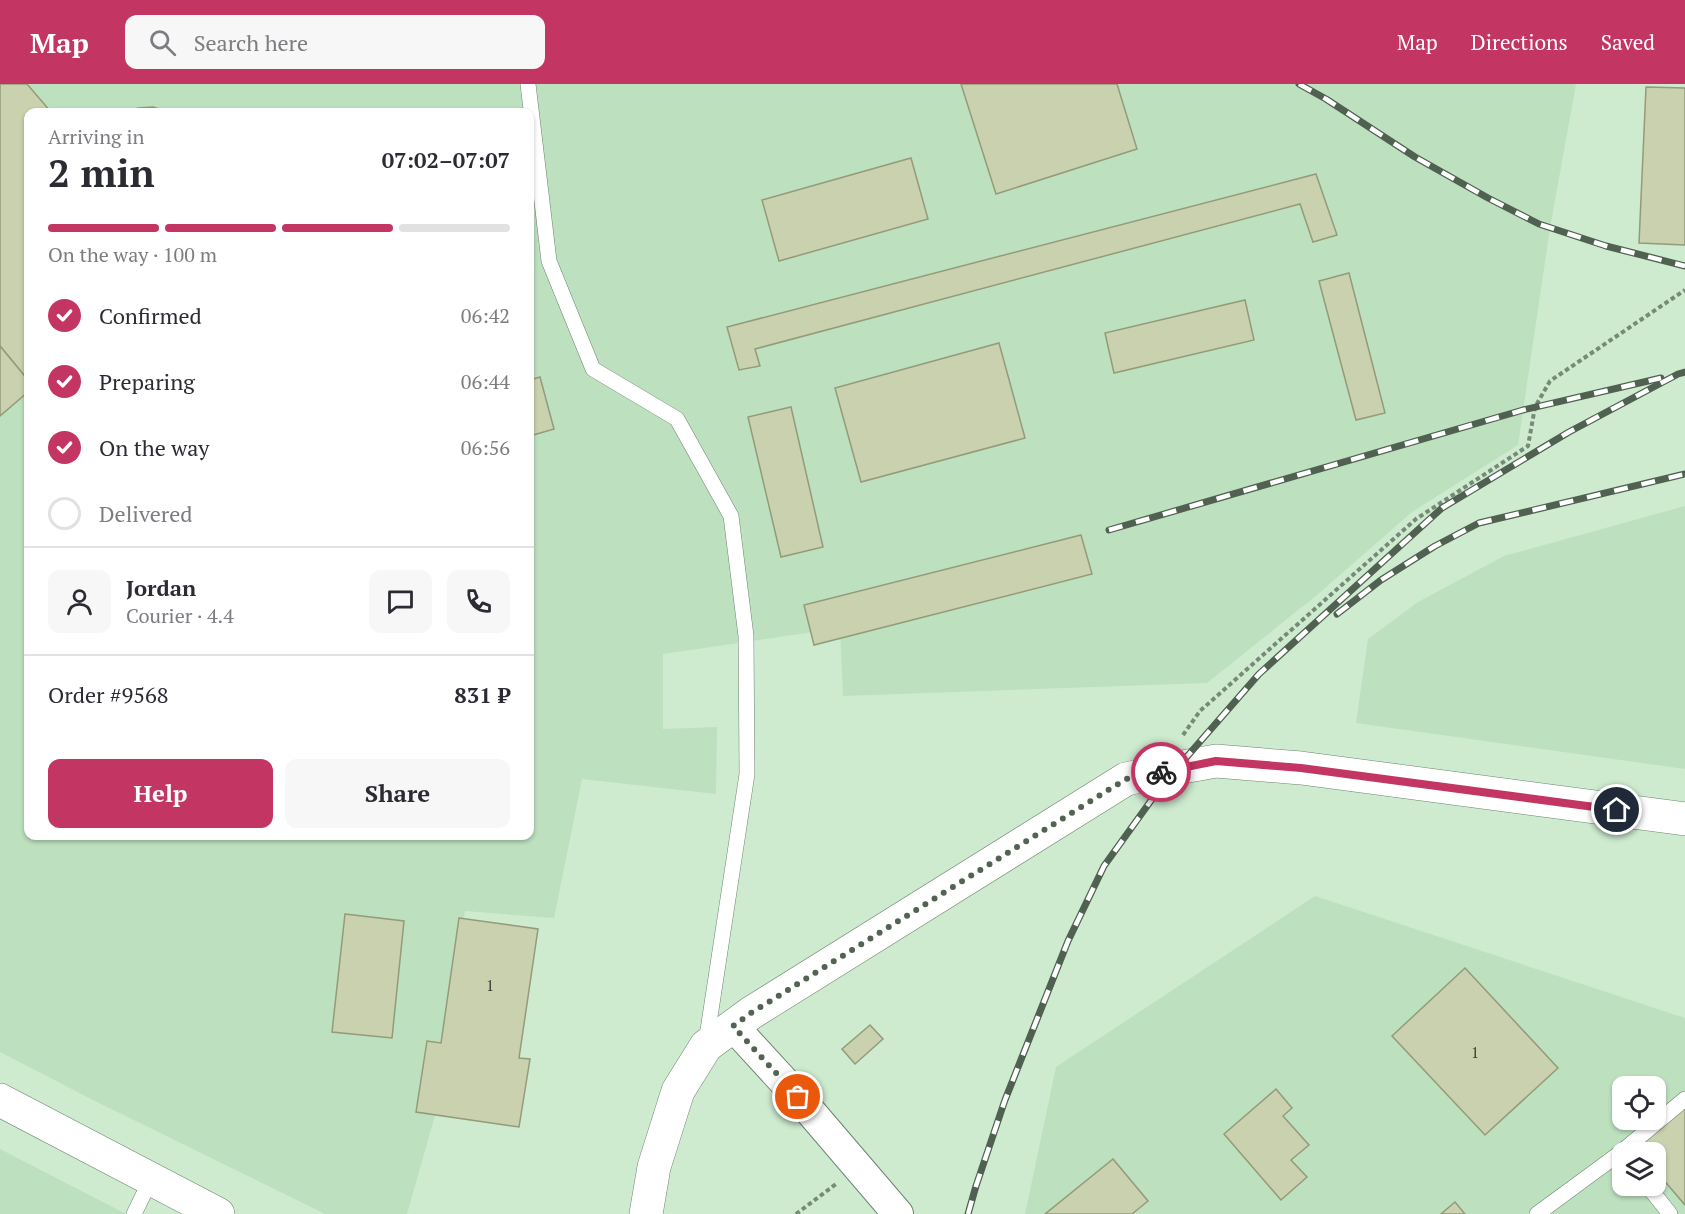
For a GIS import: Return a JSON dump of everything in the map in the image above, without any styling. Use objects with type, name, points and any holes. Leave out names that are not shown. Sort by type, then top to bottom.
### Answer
[{"type":"street","points":[[646,1214],[654,1167],[678,1091],[706,1046],[751,1013],[1126,779],[1216,761],[1301,768],[1685,819]]},
{"type":"street","points":[[733,1026],[798,1097],[898,1214]]},
{"type":"street","points":[[0,1100],[218,1214]]},
{"type":"lane","points":[[528,84],[531,108]]},
{"type":"lane","points":[[534,135],[549,261],[593,369],[677,419],[731,516],[746,636],[747,774],[706,1046]]},
{"type":"lane","points":[[1636,1142],[1685,1099]]},
{"type":"lane","points":[[1538,1214],[1612,1161]]},
{"type":"lane","points":[[134,1214],[151,1179]]},
{"type":"lane","points":[[1655,1196],[1669,1214]]},
{"type":"path","points":[[1181,738],[1200,711],[1416,519],[1528,446],[1536,407],[1550,381],[1685,290]]},
{"type":"path","points":[[796,1214],[837,1184],[855,1164]]},
{"type":"shaded area","points":[[0,84],[1576,84],[1550,228],[1518,445],[1412,512],[1317,595],[1207,683],[843,696],[840,628],[663,654],[663,729],[717,727],[716,794],[582,779],[554,918],[465,911],[438,1105],[407,1214],[325,1214],[0,1052]]},
{"type":"shaded area","points":[[1685,506],[1685,769],[1356,723],[1368,639],[1418,602],[1504,556]]},
{"type":"shaded area","points":[[1315,896],[1685,1018],[1685,1214],[1025,1214],[1056,1067]]},
{"type":"shaded area","points":[[0,1149],[126,1214],[0,1214]]},
{"type":"building","points":[[0,84],[27,84],[48,108],[24,108],[24,375],[0,346]]},
{"type":"building","points":[[961,84],[1117,84],[1137,149],[996,194]]},
{"type":"building","points":[[1646,87],[1685,88],[1685,245],[1639,243]]},
{"type":"building","points":[[911,158],[928,219],[779,261],[762,200]]},
{"type":"building","points":[[1316,174],[1337,235],[1313,242],[1300,204],[755,349],[760,366],[739,370],[727,327]]},
{"type":"building","points":[[1349,273],[1385,413],[1356,420],[1319,281]]},
{"type":"building","points":[[1245,300],[1254,340],[1114,373],[1105,333]]},
{"type":"building","points":[[999,343],[1025,438],[861,482],[835,388]]},
{"type":"building","points":[[0,346],[24,375],[24,395],[0,416]]},
{"type":"building","points":[[540,377],[554,429],[534,435],[534,379]]},
{"type":"building","points":[[791,407],[823,547],[781,557],[748,417]]},
{"type":"building","points":[[1081,535],[1092,574],[814,645],[804,605]]},
{"type":"building","points":[[345,914],[404,921],[392,1038],[332,1032]]},
{"type":"building","points":[[459,918],[538,929],[519,1058],[530,1059],[519,1127],[416,1112],[427,1041],[441,1043]]},
{"type":"building","points":[[1465,968],[1558,1068],[1485,1135],[1392,1036]]},
{"type":"building","points":[[870,1025],[883,1039],[855,1064],[842,1049]]},
{"type":"building","points":[[1276,1089],[1292,1108],[1283,1116],[1309,1145],[1291,1160],[1307,1177],[1281,1200],[1224,1134]]},
{"type":"building","points":[[1685,1106],[1685,1205],[1666,1183],[1666,1142],[1643,1142],[1657,1130],[1666,1130],[1666,1122]]},
{"type":"building","points":[[1113,1159],[1148,1201],[1132,1214],[1045,1214]]},
{"type":"building","points":[[1455,1202],[1465,1214],[1441,1214]]},
{"type":"railway","points":[[1299,84],[1415,157],[1539,224],[1606,246],[1685,266]]},
{"type":"railway","points":[[968,1214],[1005,1100],[1068,941],[1104,866],[1177,768],[1259,674],[1442,508],[1569,432],[1685,372]]},
{"type":"railway","points":[[1109,530],[1523,410],[1661,378]]},
{"type":"railway","points":[[1337,614],[1381,580],[1435,546],[1479,523],[1685,474]]},
{"type":"way so far","points":[[798,1097],[733,1026],[1126,779],[1161,772]]},
{"type":"route","points":[[1161,772],[1216,761],[1301,768],[1617,810]]}]
